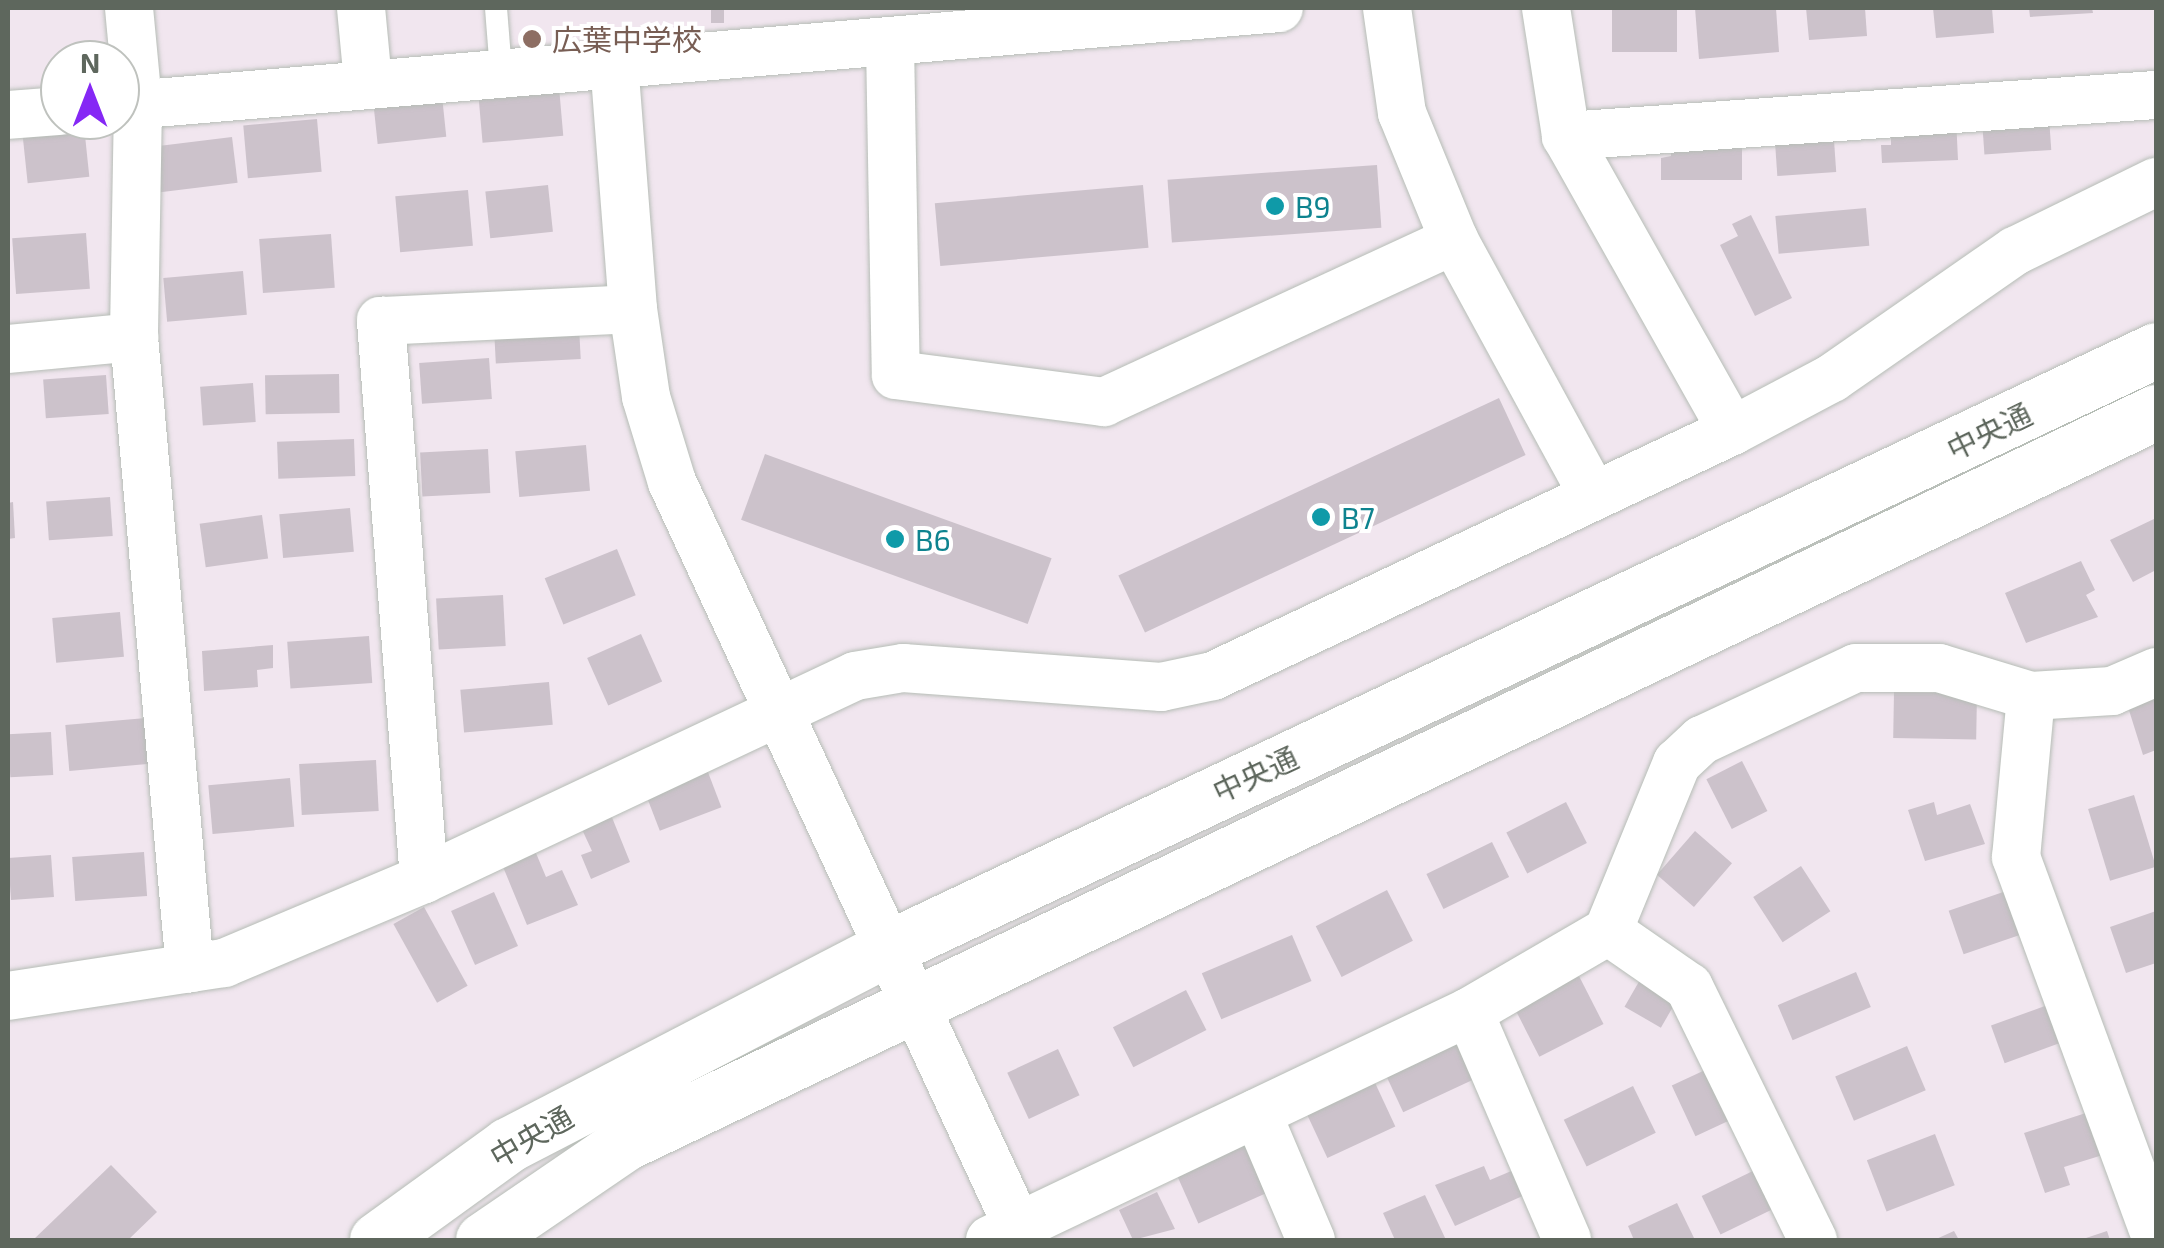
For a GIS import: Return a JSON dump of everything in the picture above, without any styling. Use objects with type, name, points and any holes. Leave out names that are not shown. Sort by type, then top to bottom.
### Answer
[{"type":"street","points":[[129,8],[129,40]]},
{"type":"street","points":[[361,8],[368,82]]},
{"type":"street","points":[[140,104],[1280,8]]},
{"type":"street","points":[[1387,8],[1402,113],[1454,240],[1592,492]]},
{"type":"street","points":[[1546,8],[1566,136],[1732,431]]},
{"type":"street","points":[[890,43],[896,376],[1104,402],[1454,240]]},
{"type":"street","points":[[614,62],[633,309],[646,398],[672,482],[775,714],[911,1003],[1011,1236],[1469,1012],[1608,931],[1677,763],[1702,740],[1856,668],[1939,668],[2032,696],[2112,691],[2156,672]]},
{"type":"street","points":[[1566,136],[2156,96]]},
{"type":"street","points":[[8,115],[40,112]]},
{"type":"street","points":[[130,140],[134,337],[190,969]]},
{"type":"street","points":[[8,996],[224,963],[424,879],[855,676],[903,668],[1161,687],[1213,676],[1592,492],[1732,431],[1832,378],[2015,251],[2156,182]]},
{"type":"street","points":[[424,879],[380,321],[633,309]]},
{"type":"street","points":[[8,349],[134,337]]},
{"type":"street","name":"中央通","points":[[377,1240],[508,1145],[884,950],[2156,350]]},
{"type":"street","name":"中央通","points":[[483,1240],[625,1143],[911,1003],[2156,412]]},
{"type":"street","points":[[2032,696],[2016,857],[2156,1238]]},
{"type":"street","points":[[1608,931],[1688,987],[1814,1240]]},
{"type":"street","points":[[1469,1012],[1566,1240]]},
{"type":"street","points":[[1257,1113],[1311,1240]]},
{"type":"lane","points":[[496,8],[501,72]]},
{"type":"building","points":[[711,8],[724,8],[724,23],[711,23]]},
{"type":"building","points":[[1612,8],[1677,8],[1677,52],[1612,52]]},
{"type":"building","points":[[1695,8],[1776,8],[1779,52],[1699,59]]},
{"type":"building","points":[[1806,8],[1865,8],[1867,36],[1809,40]]},
{"type":"building","points":[[1933,8],[1992,8],[1994,33],[1936,38]]},
{"type":"building","points":[[2029,8],[2092,8],[2093,13],[2030,17]]},
{"type":"building","points":[[559,87],[563,136],[483,143],[478,94]]},
{"type":"building","points":[[442,96],[446,137],[378,144],[373,103]]},
{"type":"building","points":[[2048,103],[2051,150],[1984,155],[1981,108]]},
{"type":"building","points":[[1956,118],[1958,160],[1882,163],[1881,145],[1891,145],[1891,123]]},
{"type":"building","points":[[317,119],[322,172],[248,178],[243,125]]},
{"type":"building","points":[[1833,126],[1836,172],[1777,176],[1774,130]]},
{"type":"building","points":[[40,131],[40,140],[85,140],[89,177],[28,183],[22,132]]},
{"type":"building","points":[[232,137],[238,183],[158,192],[153,147]]},
{"type":"building","points":[[1742,141],[1742,180],[1661,180],[1661,158],[1671,156],[1671,143]]},
{"type":"building","name":"B9","points":[[1377,165],[1381,228],[1172,242],[1168,180]]},
{"type":"building","points":[[548,185],[553,232],[490,238],[485,192]]},
{"type":"building","points":[[1143,185],[1148,248],[940,266],[935,203]]},
{"type":"building","points":[[468,190],[473,246],[400,252],[395,196]]},
{"type":"building","points":[[1866,208],[1869,246],[1779,254],[1775,216]]},
{"type":"building","points":[[1751,215],[1792,298],[1755,316],[1720,245],[1738,236],[1732,224]]},
{"type":"building","points":[[86,233],[90,289],[16,294],[12,238]]},
{"type":"building","points":[[331,234],[335,288],[263,293],[259,239]]},
{"type":"building","points":[[243,271],[247,315],[167,322],[163,278]]},
{"type":"building","points":[[579,326],[581,359],[496,363],[494,330]]},
{"type":"building","points":[[489,358],[492,399],[422,404],[419,363]]},
{"type":"building","points":[[339,374],[340,413],[266,414],[265,375]]},
{"type":"building","points":[[106,375],[109,414],[46,418],[43,379]]},
{"type":"building","points":[[253,383],[256,422],[203,426],[200,387]]},
{"type":"building","name":"B7","points":[[1499,398],[1526,455],[1145,633],[1118,575]]},
{"type":"building","points":[[354,439],[355,476],[278,479],[277,442]]},
{"type":"building","points":[[586,445],[590,491],[519,497],[515,451]]},
{"type":"building","points":[[488,449],[490,493],[422,496],[420,453]]},
{"type":"building","name":"B6","points":[[765,454],[1052,558],[1028,624],[741,520]]},
{"type":"building","points":[[110,497],[113,536],[49,540],[46,501]]},
{"type":"building","points":[[13,502],[15,538],[8,539],[8,503]]},
{"type":"building","points":[[350,508],[354,552],[283,558],[279,514]]},
{"type":"building","points":[[262,515],[268,559],[206,567],[200,524]]},
{"type":"building","points":[[2156,518],[2156,570],[2133,582],[2110,540]]},
{"type":"building","points":[[617,549],[636,595],[563,625],[545,578]]},
{"type":"building","points":[[2081,561],[2095,590],[2086,595],[2098,617],[2026,643],[2005,593]]},
{"type":"building","points":[[503,595],[506,646],[439,649],[436,599]]},
{"type":"building","points":[[120,612],[124,657],[56,663],[52,618]]},
{"type":"building","points":[[641,634],[662,682],[608,706],[587,658]]},
{"type":"building","points":[[369,636],[372,683],[290,689],[287,642]]},
{"type":"building","points":[[273,645],[273,668],[257,670],[258,687],[204,691],[202,651]]},
{"type":"building","points":[[549,682],[553,725],[464,733],[460,690]]},
{"type":"building","points":[[1894,692],[1977,693],[1976,739],[1893,738]]},
{"type":"building","points":[[2156,696],[2156,750],[2143,755],[2128,707]]},
{"type":"building","points":[[146,718],[150,764],[69,771],[65,725]]},
{"type":"building","points":[[51,732],[53,775],[10,777],[8,734]]},
{"type":"building","points":[[376,760],[379,811],[302,815],[299,764]]},
{"type":"building","points":[[1742,761],[1767,811],[1732,829],[1706,779]]},
{"type":"building","points":[[706,767],[721,807],[660,831],[644,791]]},
{"type":"building","points":[[290,778],[294,827],[213,834],[208,785]]},
{"type":"building","points":[[2134,795],[2156,867],[2110,881],[2088,809]]},
{"type":"building","points":[[1566,802],[1587,843],[1527,873],[1506,832]]},
{"type":"building","points":[[1934,802],[1937,815],[1970,804],[1985,844],[1925,861],[1908,810]]},
{"type":"building","points":[[609,810],[630,862],[591,879],[581,855],[592,851],[579,823]]},
{"type":"building","points":[[1695,831],[1732,863],[1694,907],[1657,875]]},
{"type":"building","points":[[1492,842],[1509,877],[1443,909],[1426,874]]},
{"type":"building","points":[[533,846],[546,877],[562,870],[578,905],[527,925],[501,862]]},
{"type":"building","points":[[144,852],[147,896],[75,901],[72,857]]},
{"type":"building","points":[[51,855],[54,897],[11,900],[8,858]]},
{"type":"building","points":[[1801,866],[1830,911],[1783,942],[1753,897]]},
{"type":"building","points":[[2012,889],[2027,932],[1964,954],[1949,911]]},
{"type":"building","points":[[1387,890],[1413,941],[1342,977],[1316,926]]},
{"type":"building","points":[[494,892],[518,946],[475,965],[451,911]]},
{"type":"building","points":[[424,907],[468,986],[437,1003],[393,924]]},
{"type":"building","points":[[2156,911],[2156,963],[2126,973],[2110,927]]},
{"type":"building","points":[[1292,935],[1312,981],[1221,1019],[1202,973]]},
{"type":"building","points":[[1648,966],[1684,987],[1661,1028],[1624,1007]]},
{"type":"building","points":[[1856,972],[1871,1007],[1793,1040],[1778,1005]]},
{"type":"building","points":[[1579,976],[1604,1024],[1539,1057],[1515,1009]]},
{"type":"building","points":[[1186,990],[1206,1030],[1133,1067],[1113,1027]]},
{"type":"building","points":[[2053,1003],[2067,1041],[2005,1063],[1991,1026]]},
{"type":"building","points":[[1454,1039],[1473,1080],[1403,1112],[1384,1072]]},
{"type":"building","points":[[1907,1046],[1926,1090],[1854,1121],[1835,1076]]},
{"type":"building","points":[[1058,1049],[1080,1095],[1029,1119],[1007,1073]]},
{"type":"building","points":[[1718,1064],[1742,1115],[1695,1136],[1672,1086]]},
{"type":"building","points":[[1370,1072],[1395,1126],[1327,1158],[1302,1104]]},
{"type":"building","points":[[1633,1086],[1656,1133],[1587,1166],[1564,1120]]},
{"type":"building","points":[[2092,1111],[2106,1154],[2064,1167],[2070,1185],[2045,1193],[2024,1133]]},
{"type":"building","points":[[1935,1134],[1955,1185],[1887,1212],[1867,1160]]},
{"type":"building","points":[[1244,1144],[1266,1193],[1198,1223],[1176,1174]]},
{"type":"building","points":[[111,1165],[157,1212],[128,1240],[33,1240]]},
{"type":"building","points":[[1484,1166],[1490,1180],[1516,1169],[1527,1194],[1455,1226],[1435,1185]]},
{"type":"building","points":[[1761,1167],[1780,1206],[1721,1235],[1702,1196]]},
{"type":"building","points":[[1157,1192],[1175,1229],[1133,1240],[1119,1210]]},
{"type":"building","points":[[1425,1195],[1446,1240],[1395,1240],[1383,1213]]},
{"type":"building","points":[[1677,1203],[1695,1240],[1634,1240],[1628,1226]]},
{"type":"building","points":[[1954,1231],[1959,1240],[1934,1240]]},
{"type":"building","points":[[2107,1231],[2110,1240],[2080,1240]]},
{"type":"place","name":"広葉中学校","points":[[532,39]]},
{"type":"place","name":"B9","points":[[1275,206]]},
{"type":"place","name":"B7","points":[[1321,517]]},
{"type":"place","name":"B6","points":[[895,539]]}]
